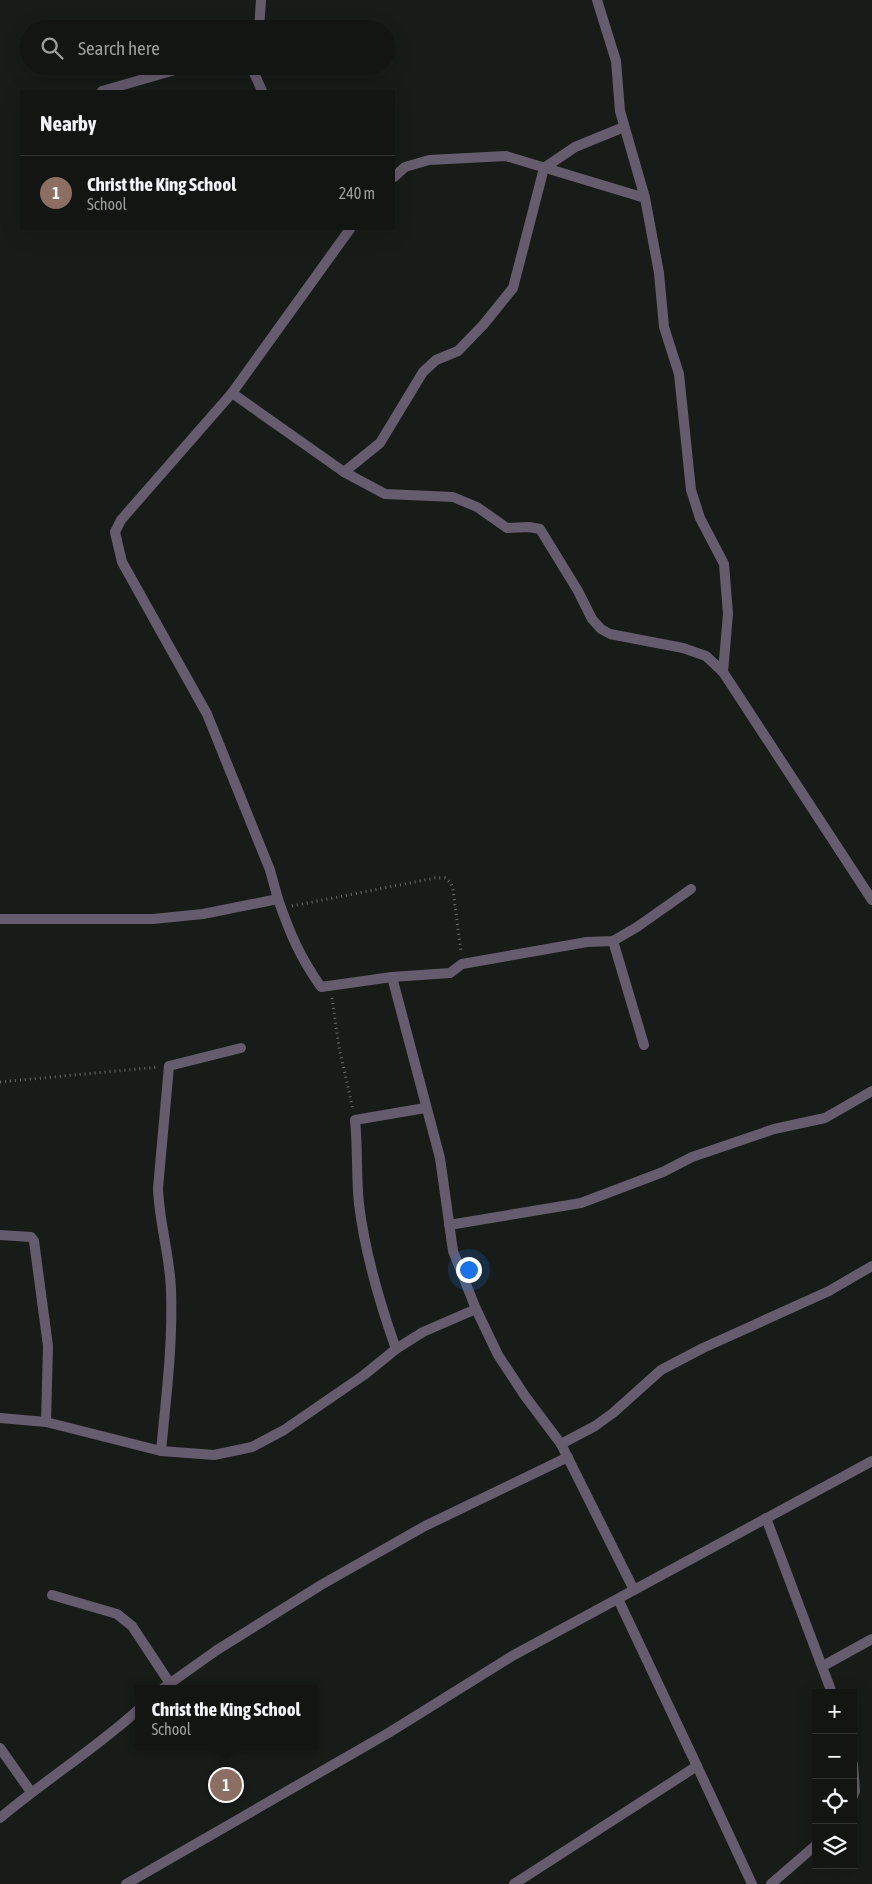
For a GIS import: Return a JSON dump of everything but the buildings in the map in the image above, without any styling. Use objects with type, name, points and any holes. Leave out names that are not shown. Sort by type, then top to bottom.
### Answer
[{"type":"street","points":[[260,20],[261,0]]},
{"type":"street","points":[[597,0],[616,61],[620,111],[645,198],[658,272],[664,327],[679,374],[691,490],[700,518],[724,564],[728,614],[723,672]]},
{"type":"street","points":[[105,90],[158,75]]},
{"type":"street","points":[[255,75],[262,90]]},
{"type":"street","points":[[344,472],[380,443],[423,372],[436,360],[458,351],[484,324],[513,288],[544,168],[575,147],[624,127]]},
{"type":"street","points":[[395,175],[405,167],[429,160],[506,156],[645,198]]},
{"type":"street","points":[[349,230],[232,392],[121,520],[115,532],[122,562],[207,714],[270,870],[280,904],[301,957],[321,987],[392,977],[450,973],[462,964],[587,942],[613,941],[638,927],[691,890]]},
{"type":"street","points":[[232,392],[344,472],[385,494],[453,497],[477,507],[507,528],[529,527],[540,529],[600,629],[610,634],[683,648],[706,656],[723,672],[872,900]]},
{"type":"street","points":[[0,919],[153,919],[280,904]]},
{"type":"street","points":[[613,941],[644,1045]]},
{"type":"street","points":[[392,977],[425,1108],[440,1158],[453,1250],[476,1309],[498,1355],[525,1396],[562,1444],[634,1590]]},
{"type":"street","points":[[161,1451],[171,1334],[171,1289],[168,1257],[158,1207],[158,1188],[169,1066],[240,1048]]},
{"type":"street","points":[[449,1225],[581,1204],[663,1172],[692,1157],[774,1129],[826,1118],[872,1091]]},
{"type":"street","points":[[396,1349],[376,1294],[368,1257],[360,1206],[355,1120],[425,1108]]},
{"type":"street","points":[[0,1235],[31,1237],[34,1241],[48,1346],[46,1422]]},
{"type":"street","points":[[562,1444],[595,1426],[613,1413],[661,1370],[703,1348],[829,1291],[872,1266]]},
{"type":"street","points":[[0,1418],[46,1422],[161,1451],[214,1455],[252,1447],[284,1430],[364,1375],[396,1349],[423,1332],[476,1309]]},
{"type":"street","points":[[168,1685],[329,1580],[425,1526],[568,1457]]},
{"type":"street","points":[[133,1883],[390,1732],[514,1655],[872,1461]]},
{"type":"street","points":[[766,1518],[831,1689]]},
{"type":"street","points":[[52,1595],[117,1614],[132,1626],[165,1685]]},
{"type":"street","points":[[618,1599],[752,1884]]},
{"type":"street","points":[[823,1666],[872,1639]]},
{"type":"street","points":[[0,1818],[31,1792],[117,1729],[135,1713]]},
{"type":"street","points":[[0,1748],[31,1792]]},
{"type":"street","points":[[514,1884],[697,1766]]},
{"type":"street","points":[[770,1884],[812,1848]]},
{"type":"path","points":[[280,904],[435,878],[445,878],[451,883],[453,890],[462,964]]},
{"type":"path","points":[[321,987],[334,1003],[339,1047],[355,1120]]},
{"type":"path","points":[[0,1082],[169,1066]]},
{"type":"place","name":"Christ the King School","points":[[226,1785]]}]
